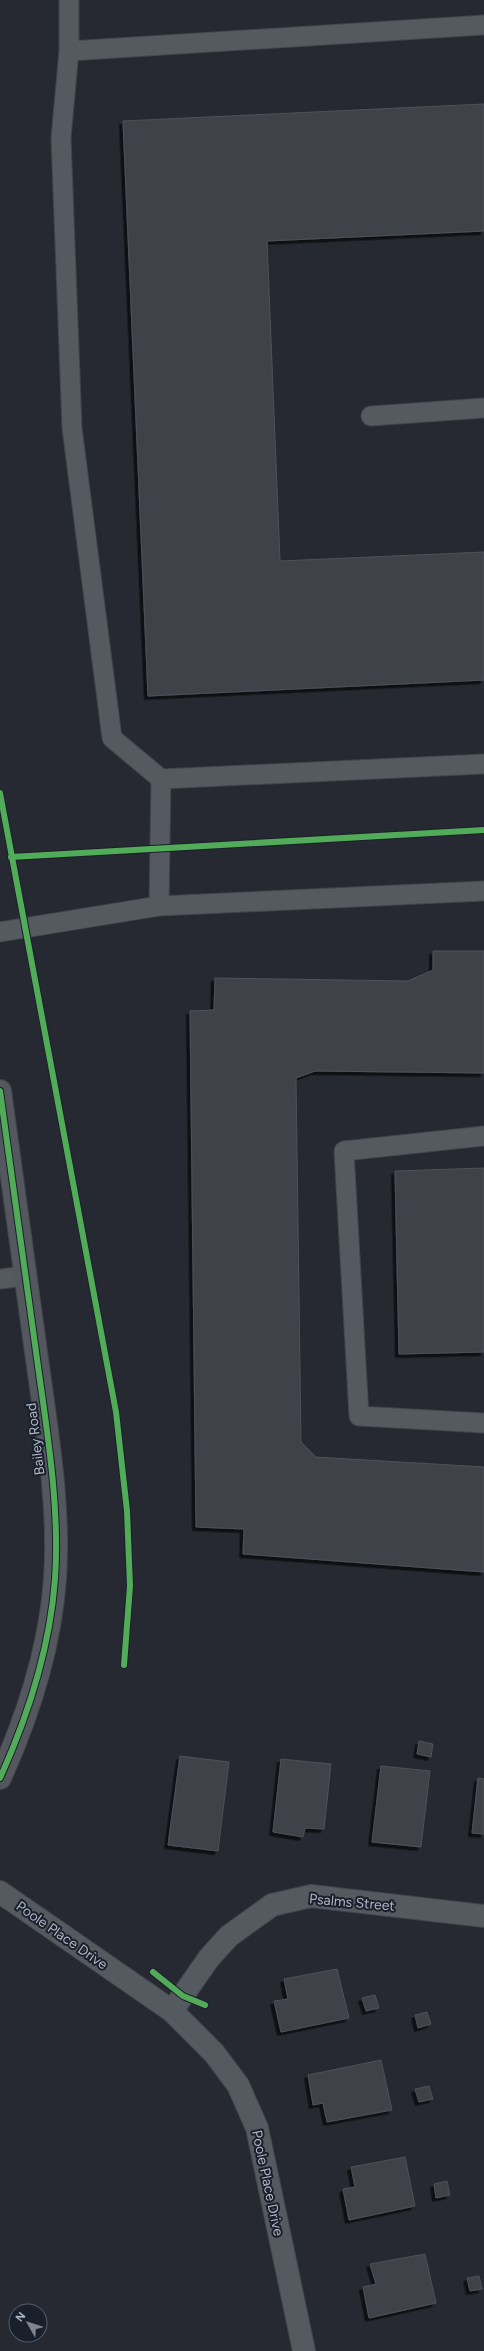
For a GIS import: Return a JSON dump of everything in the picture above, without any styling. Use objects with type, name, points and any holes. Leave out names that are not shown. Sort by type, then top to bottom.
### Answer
[{"type":"street","name":"Bailey Road","points":[[0,1091],[26,1276],[50,1461],[56,1521],[55,1579],[48,1634],[32,1693],[0,1778]]},
{"type":"street","name":"Poole Place Drive","points":[[0,1892],[172,2011],[214,2053],[238,2085],[257,2128],[304,2351]]},
{"type":"street","name":"Psalms Street","points":[[172,2011],[210,1958],[229,1936],[272,1905],[311,1896],[484,1916]]},
{"type":"lane","points":[[70,0],[69,51],[61,138],[72,428],[112,738],[161,779],[484,764]]},
{"type":"lane","points":[[69,51],[484,25]]},
{"type":"lane","points":[[371,416],[484,408]]},
{"type":"lane","points":[[159,906],[161,779]]},
{"type":"lane","points":[[0,932],[159,906],[484,891]]},
{"type":"lane","points":[[484,1136],[344,1151],[358,1416],[484,1423]]},
{"type":"lane","points":[[0,1279],[26,1276]]},
{"type":"building","points":[[484,104],[484,231],[267,241],[280,561],[484,552],[484,680],[148,696],[123,121]]},
{"type":"building","points":[[433,951],[484,951],[484,1073],[315,1071],[296,1078],[301,1442],[316,1457],[484,1467],[484,1572],[243,1554],[244,1529],[196,1527],[190,1011],[214,1010],[215,978],[408,981],[433,970]]},
{"type":"building","points":[[484,1168],[484,1352],[399,1354],[395,1171]]},
{"type":"building","points":[[419,1741],[433,1744],[431,1757],[417,1754]]},
{"type":"building","points":[[180,1756],[229,1762],[218,1851],[168,1845]]},
{"type":"building","points":[[281,1759],[331,1764],[324,1829],[305,1828],[303,1837],[273,1832]]},
{"type":"building","points":[[381,1766],[430,1771],[421,1847],[372,1842]]},
{"type":"building","points":[[478,1778],[484,1779],[484,1834],[472,1833]]},
{"type":"building","points":[[337,1969],[349,2018],[281,2032],[274,2001],[288,1999],[284,1979]]},
{"type":"building","points":[[375,1995],[379,2008],[366,2011],[362,1998]]},
{"type":"building","points":[[427,2012],[431,2024],[418,2028],[415,2015]]},
{"type":"building","points":[[381,2060],[392,2110],[327,2122],[323,2103],[313,2105],[308,2075]]},
{"type":"building","points":[[429,2086],[433,2099],[419,2102],[415,2089]]},
{"type":"building","points":[[405,2157],[415,2206],[349,2220],[343,2189],[355,2187],[351,2167]]},
{"type":"building","points":[[447,2181],[450,2195],[436,2198],[434,2184]]},
{"type":"building","points":[[425,2254],[436,2303],[369,2318],[363,2287],[376,2284],[370,2264]]},
{"type":"building","points":[[479,2276],[482,2289],[470,2291],[467,2278]]},
{"type":"cycle path","points":[[0,793],[116,1412],[127,1511],[130,1586],[124,1665]]},
{"type":"cycle path","points":[[11,857],[484,830]]},
{"type":"cycle path","points":[[0,1091],[52,1469],[56,1524],[55,1579],[43,1656],[20,1730],[0,1778]]},
{"type":"cycle path","points":[[153,1972],[183,1996],[205,2005]]}]
